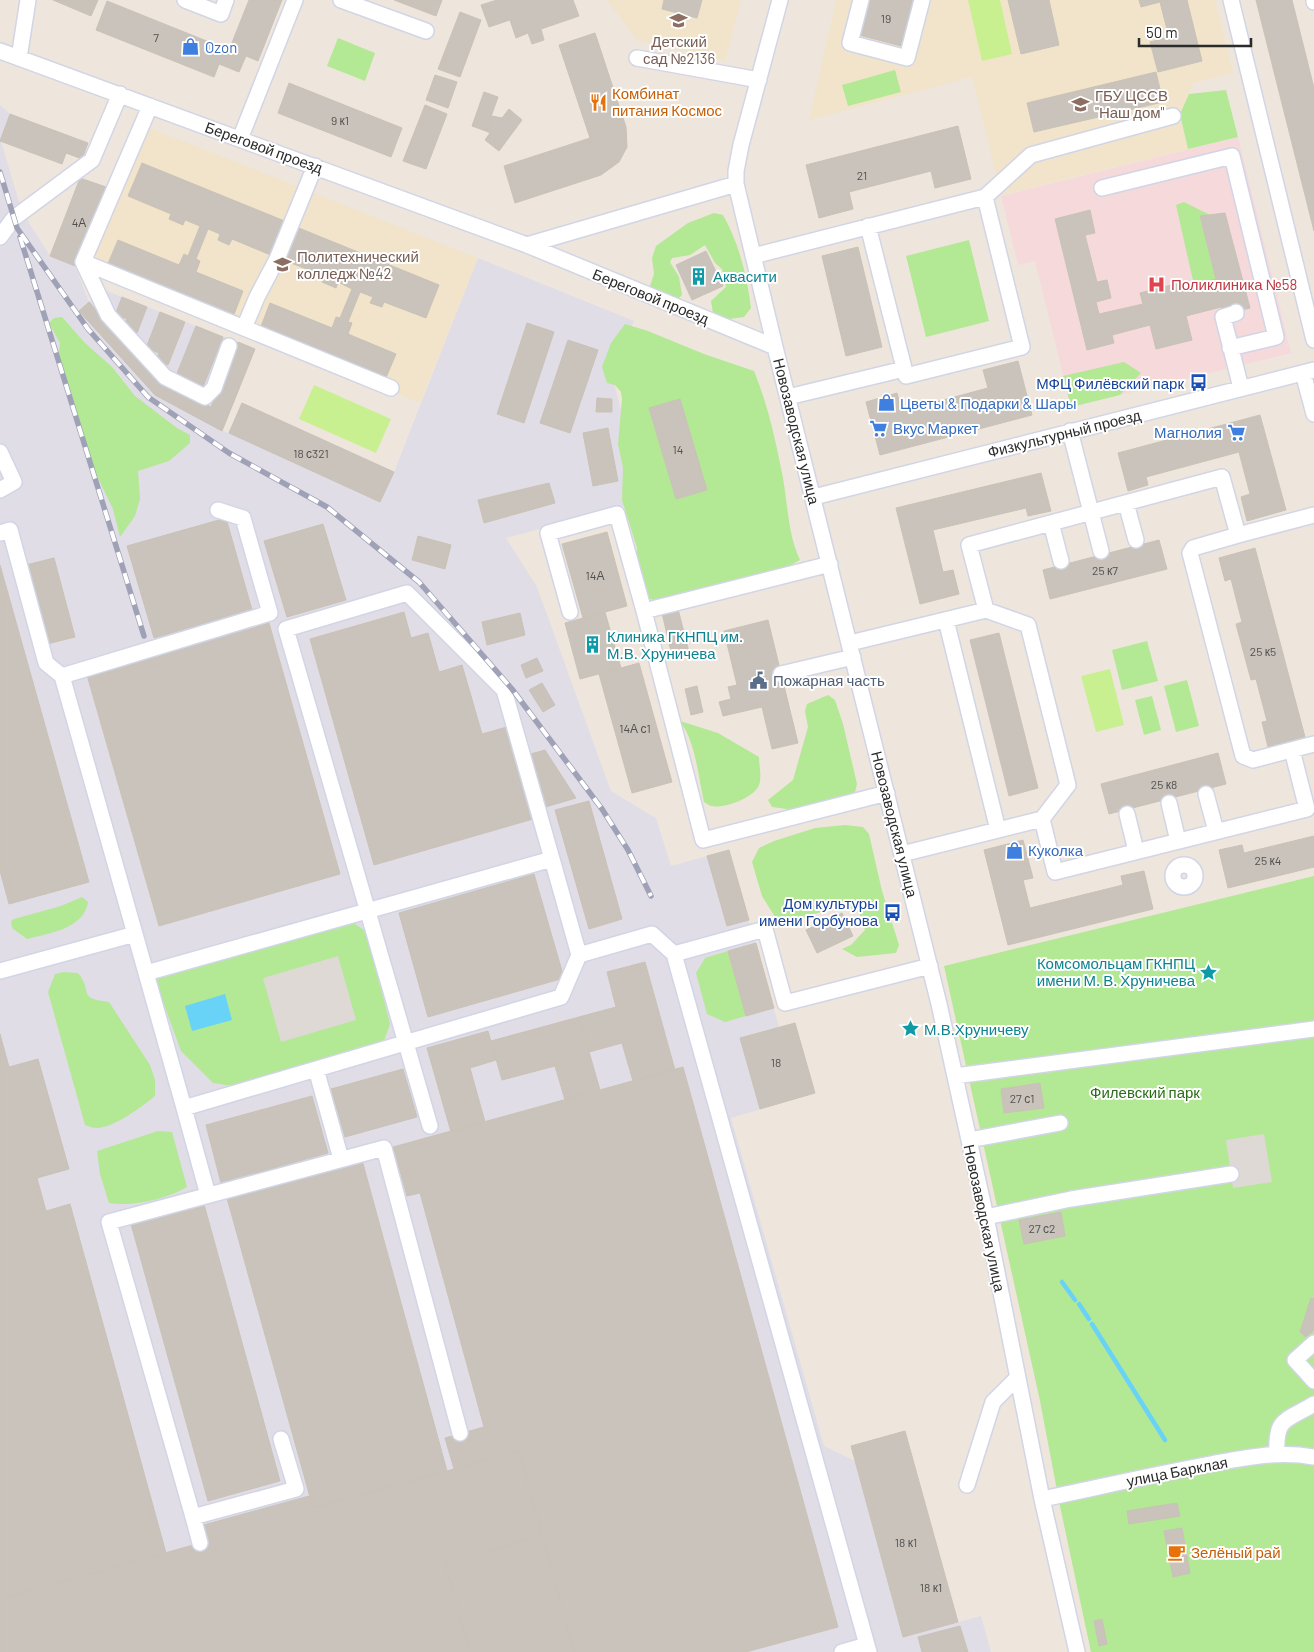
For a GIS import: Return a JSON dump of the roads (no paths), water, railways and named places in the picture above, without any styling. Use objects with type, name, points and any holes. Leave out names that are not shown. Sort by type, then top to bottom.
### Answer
[{"type":"street","points":[[19,58],[28,0]]},
{"type":"street","points":[[185,0],[221,14],[226,0]]},
{"type":"street","points":[[240,139],[295,0]]},
{"type":"street","points":[[341,0],[426,31]]},
{"type":"street","name":"Новозаводская улица","points":[[780,0],[741,145],[736,171],[736,184],[930,966],[986,1217],[1042,1499],[1077,1652]]},
{"type":"street","points":[[861,0],[850,43],[907,58],[922,0]]},
{"type":"street","points":[[1231,0],[1307,279],[1314,340]]},
{"type":"street","name":"Береговой проезд","points":[[0,51],[527,245],[775,347]]},
{"type":"street","points":[[637,58],[759,80]]},
{"type":"street","points":[[0,237],[14,218],[92,160],[120,94]]},
{"type":"street","points":[[150,106],[142,120],[82,262],[108,315],[164,377],[205,397],[214,388],[229,346]]},
{"type":"street","points":[[753,256],[985,197],[1031,154],[1173,116]]},
{"type":"street","points":[[1102,188],[1232,156],[1276,337],[1230,348]]},
{"type":"street","points":[[244,328],[257,297],[277,259],[315,166]]},
{"type":"street","points":[[527,245],[736,184]]},
{"type":"street","points":[[868,226],[906,376],[1022,347],[985,197]]},
{"type":"street","points":[[82,262],[391,388]]},
{"type":"street","points":[[1236,312],[1223,317],[1241,388]]},
{"type":"street","points":[[788,397],[904,368]]},
{"type":"street","points":[[1309,371],[1314,414]]},
{"type":"street","name":"Физкультурный проезд","points":[[814,497],[1309,371]]},
{"type":"street","points":[[1070,431],[1101,551]]},
{"type":"street","points":[[0,452],[14,482],[0,490]]},
{"type":"street","points":[[986,610],[969,544],[1222,477],[1238,535]]},
{"type":"street","points":[[1126,503],[1136,540]]},
{"type":"street","points":[[218,510],[243,518],[270,613],[286,628],[430,1126]]},
{"type":"street","points":[[570,612],[548,533],[617,514],[703,840],[887,793]]},
{"type":"street","points":[[1314,515],[1192,548],[1190,552],[1243,756],[1253,760],[1314,744]]},
{"type":"street","points":[[1051,523],[1061,561]]},
{"type":"street","points":[[0,533],[10,530],[46,663],[62,676],[208,1195]]},
{"type":"street","points":[[644,611],[830,564]]},
{"type":"street","points":[[184,1108],[561,997],[579,954],[504,690],[407,593],[286,628]]},
{"type":"street","points":[[781,674],[946,620],[986,610],[1028,625],[1068,785],[1042,819],[902,854]]},
{"type":"street","points":[[62,676],[270,613]]},
{"type":"street","points":[[946,620],[998,830]]},
{"type":"street","points":[[1042,819],[1055,872],[1307,809],[1292,750]]},
{"type":"street","points":[[1206,794],[1216,832]]},
{"type":"street","points":[[1169,803],[1182,865]]},
{"type":"street","points":[[1127,814],[1136,852]]},
{"type":"street","points":[[146,973],[552,859]]},
{"type":"street","points":[[674,954],[765,929],[785,1002],[930,966]]},
{"type":"street","points":[[0,971],[135,934]]},
{"type":"street","points":[[579,954],[652,934],[674,954],[868,1648],[842,1652]]},
{"type":"street","points":[[955,1076],[1314,1029]]},
{"type":"street","points":[[316,1069],[341,1159]]},
{"type":"street","points":[[969,1140],[1060,1123]]},
{"type":"street","points":[[200,1543],[109,1222],[384,1148],[460,1434]]},
{"type":"street","points":[[986,1217],[1070,1199],[1231,1174]]},
{"type":"street","points":[[1314,1343],[1295,1360],[1314,1380]]},
{"type":"street","points":[[967,1485],[993,1402],[1018,1377]]},
{"type":"street","points":[[1277,1454],[1276,1437],[1278,1428],[1284,1422],[1314,1404]]},
{"type":"street","points":[[193,1517],[296,1489],[282,1439]]},
{"type":"street","name":"улица Барклая","points":[[1042,1499],[1242,1458],[1277,1454],[1314,1457]]},
{"type":"water","points":[[225,994],[232,1020],[192,1031],[185,1006]]},
{"type":"waterway","points":[[1062,1282],[1075,1300]]},
{"type":"waterway","points":[[1079,1304],[1089,1319]]},
{"type":"waterway","points":[[1092,1324],[1165,1440]]},
{"type":"railway","points":[[0,172],[17,228],[88,329],[148,397],[229,453],[327,507],[419,582],[512,689],[602,809],[628,850],[651,896]]},
{"type":"railway","points":[[20,237],[144,636]]},
{"type":"place","name":"Детский сад №2136","points":[[679,20]]},
{"type":"place","name":"Ozon","points":[[191,47]]},
{"type":"place","name":"Комбинат питания Космос","points":[[598,102]]},
{"type":"place","name":"ГБУ ЦССВ \"Наш дом\"","points":[[1081,104]]},
{"type":"place","name":"Политехнический колледж №42","points":[[283,265]]},
{"type":"place","name":"Аквасити","points":[[699,276]]},
{"type":"place","name":"Поликлиника №58","points":[[1157,284]]},
{"type":"place","name":"МФЦ Филёвский парк","points":[[1198,383]]},
{"type":"place","name":"Цветы & Подарки & Шары","points":[[886,403]]},
{"type":"place","name":"Вкус Маркет","points":[[879,428]]},
{"type":"place","name":"Магнолия","points":[[1236,432]]},
{"type":"place","name":"Клиника ГКНПЦ им. М.В. Хруничева","points":[[593,645]]},
{"type":"place","name":"Пожарная часть","points":[[759,680]]},
{"type":"place","name":"Куколка","points":[[1014,850]]},
{"type":"place","name":"Дом культуры имени Горбунова","points":[[892,912]]},
{"type":"place","name":"Комсомольцам ГКНПЦ имени М. В. Хруничева","points":[[1209,972]]},
{"type":"place","name":"М.В.Хруничеву","points":[[910,1029]]},
{"type":"place","name":"Зелёный рай","points":[[1177,1552]]},
{"type":"park label","name":"Филевский парк","points":[[1145,1092]]}]
